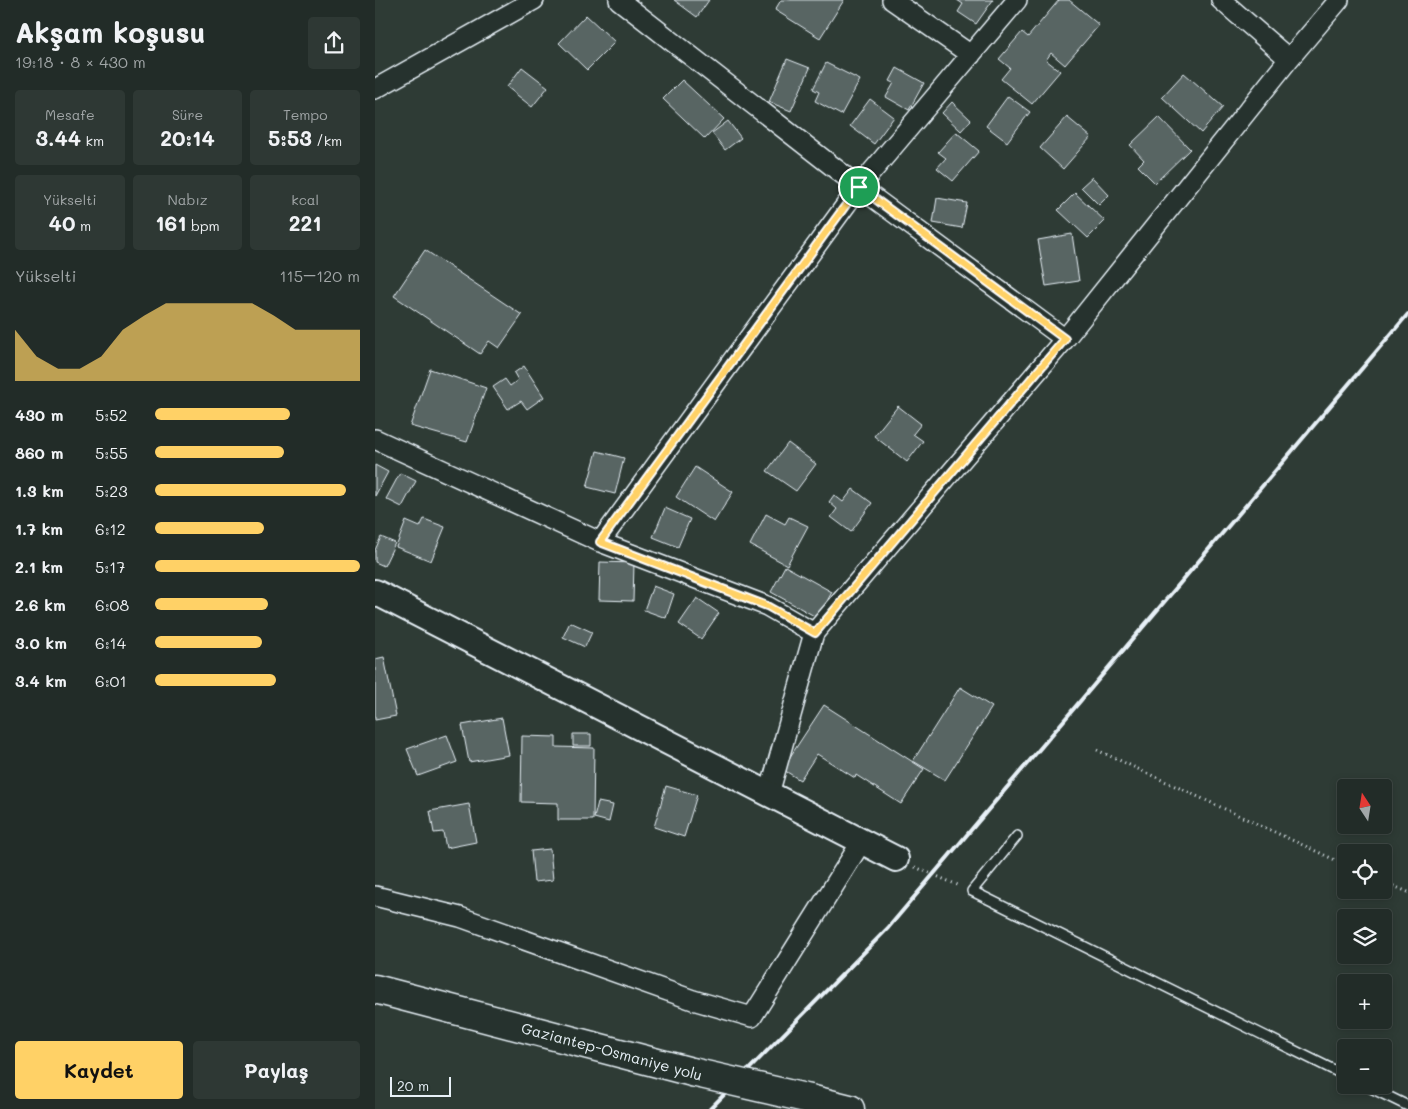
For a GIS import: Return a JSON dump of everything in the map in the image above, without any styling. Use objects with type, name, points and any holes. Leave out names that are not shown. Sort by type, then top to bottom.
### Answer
[{"type":"main road","name":"Gaziantep-Osmaniye yolu","points":[[375,989],[693,1072],[850,1109]]},
{"type":"street","points":[[375,89],[534,0]]},
{"type":"street","points":[[619,0],[859,187],[1065,339]]},
{"type":"street","points":[[892,0],[971,55]]},
{"type":"street","points":[[600,542],[859,187],[1017,0]]},
{"type":"street","points":[[1221,0],[1289,58]]},
{"type":"street","points":[[769,794],[815,633],[1065,339],[1289,58],[1339,0]]},
{"type":"street","points":[[375,440],[600,542],[767,606],[815,633]]},
{"type":"street","points":[[375,592],[897,859]]},
{"type":"street","points":[[375,896],[459,917],[693,1000],[752,1017],[862,841]]},
{"type":"lane","points":[[1017,836],[972,891],[1337,1072]]},
{"type":"lane","points":[[1383,1094],[1408,1106]]},
{"type":"path","points":[[1097,750],[1337,861]]},
{"type":"path","points":[[897,859],[932,876],[972,891]]},
{"type":"path","points":[[1392,885],[1408,892]]},
{"type":"building","points":[[674,0],[709,0],[697,17]]},
{"type":"building","points":[[781,0],[844,0],[820,38],[775,10]]},
{"type":"building","points":[[957,0],[993,0],[976,24],[958,12],[963,4]]},
{"type":"building","points":[[1059,0],[1069,0],[1099,25],[1065,65],[1051,53],[1046,60],[1060,71],[1032,104],[1001,79],[1010,68],[999,59],[1022,32],[1028,37]]},
{"type":"building","points":[[586,15],[615,42],[587,70],[559,43]]},
{"type":"building","points":[[787,59],[810,68],[791,111],[769,102]]},
{"type":"building","points":[[826,63],[860,80],[841,115],[815,101],[819,92],[813,89]]},
{"type":"building","points":[[522,67],[548,87],[532,107],[507,87]]},
{"type":"building","points":[[897,68],[924,83],[909,110],[886,97],[894,83],[890,81]]},
{"type":"building","points":[[1184,73],[1223,107],[1201,133],[1162,97]]},
{"type":"building","points":[[682,80],[724,119],[705,139],[663,99]]},
{"type":"building","points":[[1008,96],[1030,112],[1007,142],[986,126]]},
{"type":"building","points":[[870,99],[894,117],[874,144],[850,126]]},
{"type":"building","points":[[952,102],[971,120],[961,131],[942,113]]},
{"type":"building","points":[[1067,117],[1091,137],[1063,169],[1040,148]]},
{"type":"building","points":[[1159,117],[1190,149],[1155,183],[1138,166],[1144,160],[1130,145]]},
{"type":"building","points":[[728,121],[741,138],[725,150],[712,133]]},
{"type":"building","points":[[956,132],[979,151],[953,181],[937,168],[946,158],[938,152]]},
{"type":"building","points":[[1092,177],[1109,195],[1099,205],[1081,187]]},
{"type":"building","points":[[1075,193],[1105,221],[1088,238],[1058,210]]},
{"type":"building","points":[[937,198],[967,203],[962,228],[933,223]]},
{"type":"building","points":[[1072,234],[1079,281],[1046,286],[1038,240]]},
{"type":"building","points":[[425,250],[522,315],[499,348],[489,341],[480,354],[394,296]]},
{"type":"building","points":[[524,366],[544,397],[527,409],[521,401],[508,409],[493,387],[505,379],[510,386],[518,380],[514,373]]},
{"type":"building","points":[[430,369],[486,388],[467,442],[410,426]]},
{"type":"building","points":[[898,406],[921,424],[913,434],[923,441],[907,462],[874,436]]},
{"type":"building","points":[[788,443],[816,464],[796,491],[767,471]]},
{"type":"building","points":[[597,451],[624,458],[615,494],[587,487]]},
{"type":"building","points":[[375,465],[388,472],[375,496]]},
{"type":"building","points":[[695,467],[733,492],[714,522],[676,497]]},
{"type":"building","points":[[400,473],[416,481],[402,507],[386,499]]},
{"type":"building","points":[[853,489],[872,503],[851,532],[831,517],[837,509],[829,502],[834,495],[843,502]]},
{"type":"building","points":[[665,508],[690,519],[678,547],[653,537]]},
{"type":"building","points":[[766,514],[785,524],[789,517],[808,526],[787,565],[750,545]]},
{"type":"building","points":[[424,519],[445,527],[431,561],[396,547],[406,521],[420,527]]},
{"type":"building","points":[[381,537],[395,543],[384,566],[375,562],[375,550]]},
{"type":"building","points":[[600,562],[634,563],[633,601],[599,600]]},
{"type":"building","points":[[785,566],[832,592],[818,618],[771,592]]},
{"type":"building","points":[[653,586],[674,594],[666,618],[644,610]]},
{"type":"building","points":[[697,598],[719,613],[701,639],[679,624]]},
{"type":"building","points":[[570,622],[592,632],[585,647],[563,637]]},
{"type":"building","points":[[384,657],[396,716],[375,720],[375,659]]},
{"type":"building","points":[[960,687],[992,707],[945,780],[913,761]]},
{"type":"building","points":[[824,705],[924,769],[901,804],[856,775],[855,778],[817,754],[800,780],[782,769]]},
{"type":"building","points":[[502,718],[509,755],[469,762],[462,725]]},
{"type":"building","points":[[573,734],[591,734],[591,746],[573,746]]},
{"type":"building","points":[[447,735],[457,762],[418,776],[407,749]]},
{"type":"building","points":[[522,736],[556,737],[556,747],[594,748],[593,820],[558,820],[558,803],[521,802]]},
{"type":"building","points":[[666,786],[697,795],[684,837],[654,827]]},
{"type":"building","points":[[598,802],[613,805],[609,822],[594,818]]},
{"type":"building","points":[[469,804],[476,842],[446,848],[443,832],[434,833],[430,811]]},
{"type":"building","points":[[550,849],[553,880],[534,882],[531,851]]},
{"type":"railway","points":[[710,1109],[888,928],[1408,314]]},
{"type":"route","points":[[859,187],[1065,339],[815,633],[767,606],[600,542],[859,187]]}]
